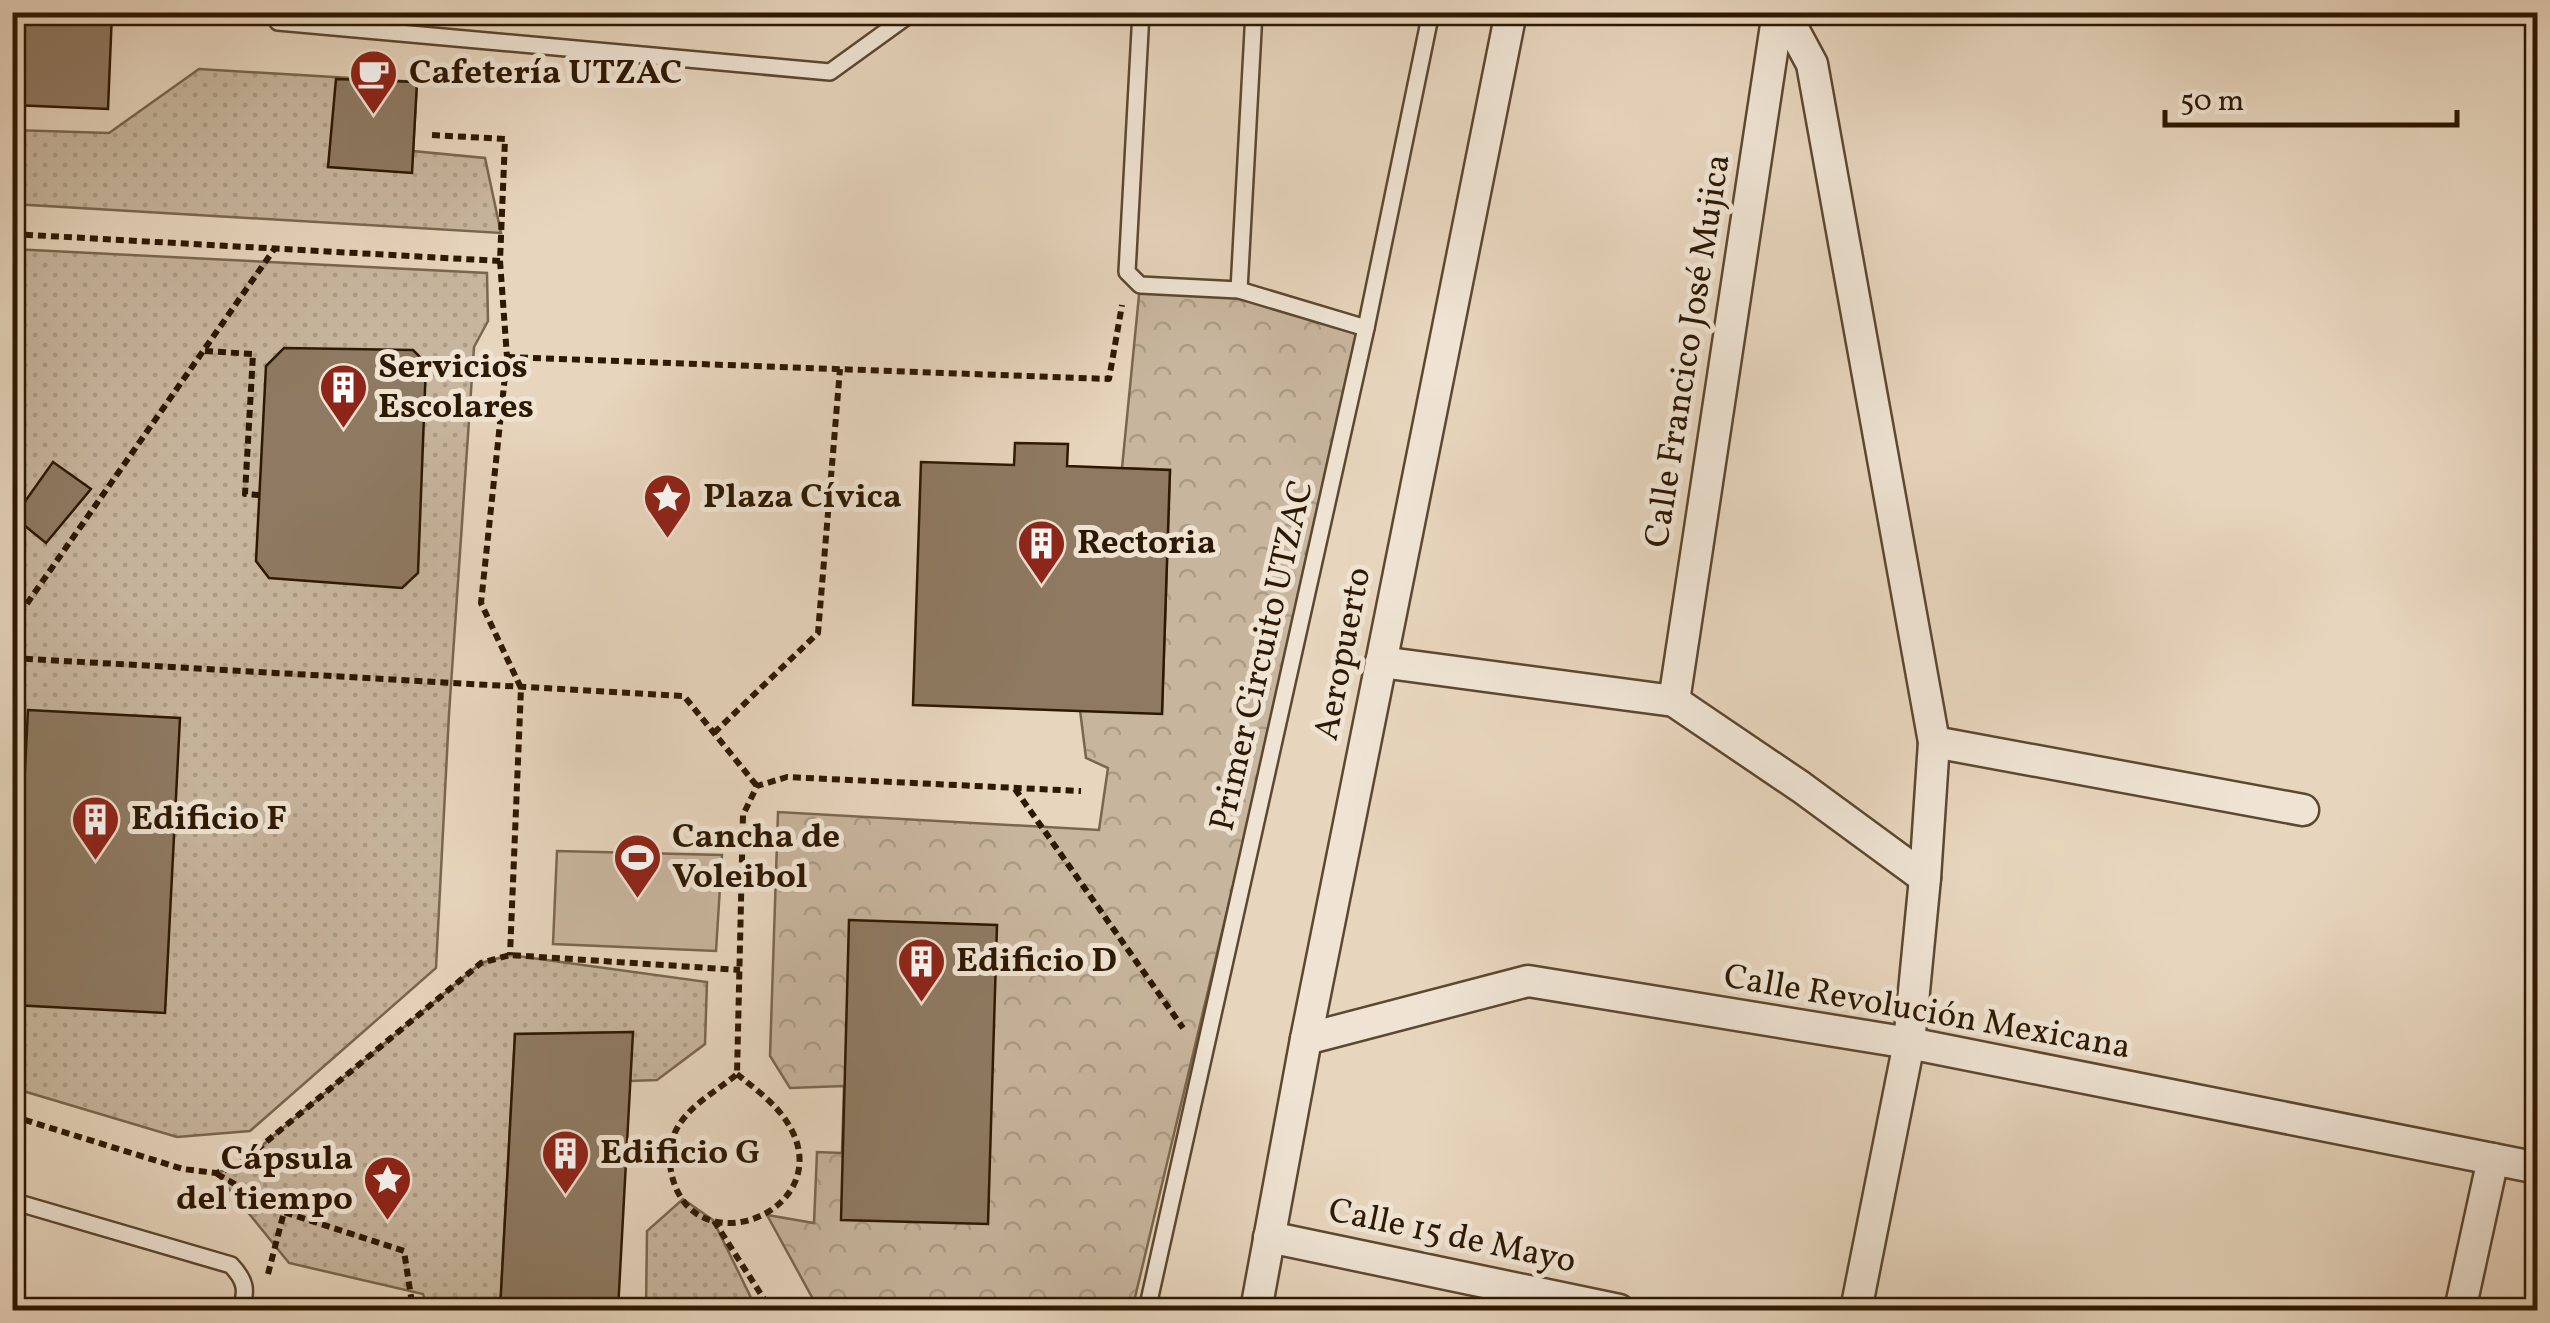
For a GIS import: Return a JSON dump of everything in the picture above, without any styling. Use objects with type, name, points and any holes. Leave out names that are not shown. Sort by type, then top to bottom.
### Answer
[{"type":"street","name":"Aeropuerto","points":[[1256,1310],[1380,662],[1511,12]]},
{"type":"street","points":[[1781,12],[1812,64],[1934,742],[1926,878],[1909,1043],[1856,1310]]},
{"type":"street","name":"Calle Francico José Mujica","points":[[1674,702],[1781,12]]},
{"type":"street","points":[[1380,662],[1674,702],[1801,787],[1926,878]]},
{"type":"street","points":[[1934,742],[2303,810]]},
{"type":"street","name":"Calle Revolución Mexicana","points":[[1306,1039],[1528,981],[1909,1043],[2538,1168]]},
{"type":"street","points":[[2460,1310],[2494,1159]]},
{"type":"street","name":"Calle 15 de Mayo","points":[[1268,1237],[1619,1310]]},
{"type":"lane","points":[[274,12],[278,22],[830,72],[913,12]]},
{"type":"lane","points":[[1141,12],[1128,272],[1140,285],[1239,290],[1366,328]]},
{"type":"lane","points":[[1239,290],[1254,12]]},
{"type":"lane","name":"Primer Circuito UTZAC","points":[[1147,1310],[1366,328],[1431,12]]},
{"type":"lane","points":[[12,1201],[232,1265],[242,1276],[246,1292],[240,1310]]},
{"type":"path","points":[[432,135],[505,139],[500,261],[506,357],[481,603],[520,688],[510,955]]},
{"type":"path","points":[[12,234],[500,261]]},
{"type":"path","points":[[12,625],[275,248]]},
{"type":"path","points":[[506,357],[1110,379],[1128,272]]},
{"type":"path","points":[[204,350],[253,354],[245,494],[259,495]]},
{"type":"path","points":[[714,733],[818,633],[840,369]]},
{"type":"path","points":[[12,658],[684,696],[757,786]]},
{"type":"path","points":[[738,1074],[687,1114],[676,1128],[670,1146],[674,1183],[697,1212],[731,1224],[767,1215],[792,1188],[798,1170],[794,1134],[785,1118],[738,1074],[744,815],[757,786],[787,776],[1081,792]]},
{"type":"path","points":[[1015,789],[1204,1058]]},
{"type":"path","points":[[216,1173],[236,1167],[482,963],[510,955],[740,970]]},
{"type":"path","points":[[12,1116],[183,1169],[216,1173],[284,1212],[404,1251],[413,1310]]},
{"type":"path","points":[[267,1278],[284,1212]]},
{"type":"path","points":[[713,1220],[771,1310]]},
{"type":"green space","points":[[199,69],[417,82],[413,151],[485,158],[501,233],[13,204],[12,130],[109,133]]},
{"type":"green space","points":[[12,249],[487,273],[488,321],[474,347],[436,968],[250,1131],[177,1137],[13,1088]]},
{"type":"green space","points":[[1140,285],[1239,290],[1366,328],[1132,1310],[819,1310],[767,1215],[814,1223],[817,1152],[842,1153],[844,1086],[790,1088],[770,1056],[778,812],[1099,830],[1108,768],[1086,758],[1080,710],[1162,713],[1170,470],[1122,468]]},
{"type":"green space","name":"Cancha de Voleibol","points":[[557,851],[722,855],[716,951],[553,944]]},
{"type":"green space","points":[[510,955],[707,982],[705,1044],[657,1080],[630,1081],[632,1032],[515,1034],[500,1310],[428,1310],[423,1294],[289,1263],[216,1173],[236,1167],[481,963]]},
{"type":"green space","points":[[683,1199],[713,1220],[757,1310],[646,1310],[647,1231]]},
{"type":"building","points":[[12,12],[112,12],[108,109],[12,105]]},
{"type":"building","name":"Cafetería UTZAC","points":[[336,79],[417,82],[412,173],[328,167]]},
{"type":"building","name":"Servicios Escolares","points":[[284,348],[413,350],[426,363],[418,573],[402,588],[269,578],[256,561],[266,366]]},
{"type":"building","name":"Rectoria","points":[[1015,443],[1068,444],[1067,466],[1170,470],[1162,714],[913,705],[921,462],[1014,465]]},
{"type":"building","points":[[53,462],[91,489],[46,543],[14,517]]},
{"type":"building","name":"Edificio F","points":[[28,710],[180,718],[165,1013],[13,1005]]},
{"type":"building","name":"Edificio D","points":[[849,920],[997,925],[988,1224],[841,1220]]},
{"type":"building","name":"Edificio G","points":[[633,1032],[618,1310],[500,1310],[515,1034]]},
{"type":"place","name":"Cafetería UTZAC","points":[[374,116]]},
{"type":"place","name":"Servicios Escolares","points":[[343,430]]},
{"type":"place","name":"Plaza Cívica","points":[[668,540]]},
{"type":"place","name":"Rectoria","points":[[1042,586]]},
{"type":"place","name":"Edificio F","points":[[96,862]]},
{"type":"place","name":"Cancha de Voleibol","points":[[637,900]]},
{"type":"place","name":"Edificio D","points":[[921,1004]]},
{"type":"place","name":"Edificio G","points":[[565,1196]]},
{"type":"place","name":"Cápsula del tiempo","points":[[388,1222]]}]
